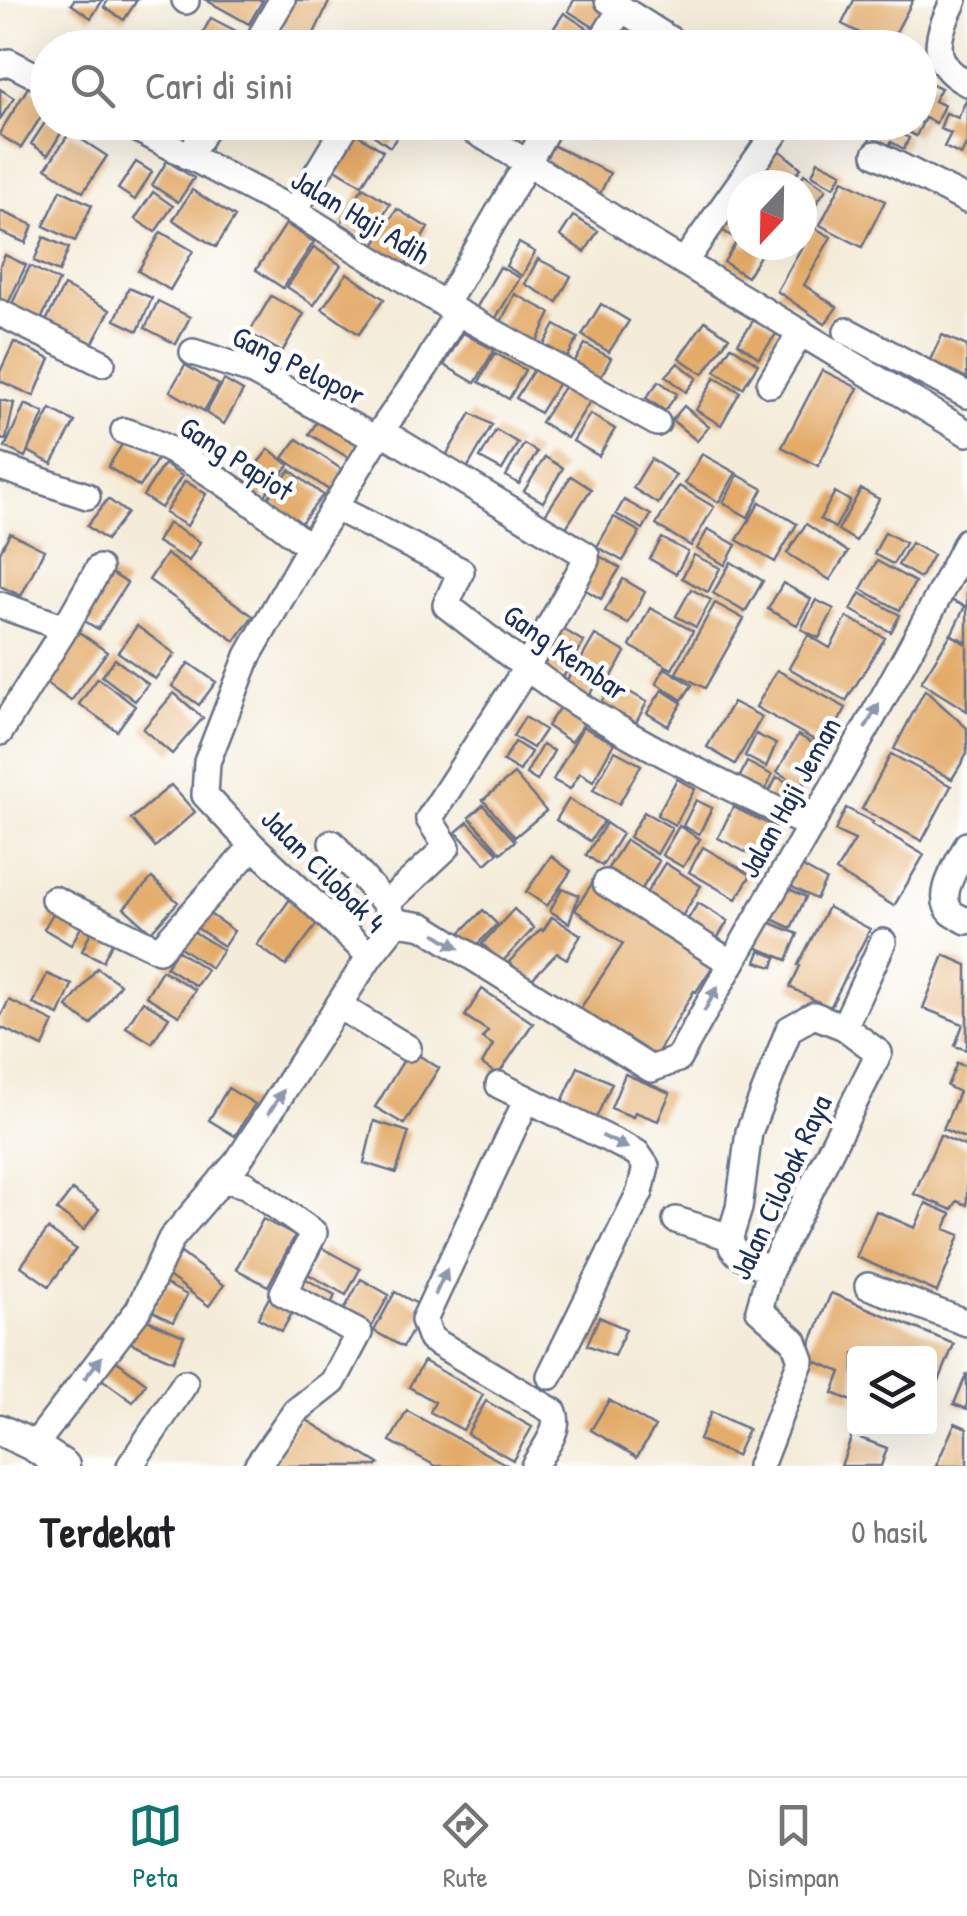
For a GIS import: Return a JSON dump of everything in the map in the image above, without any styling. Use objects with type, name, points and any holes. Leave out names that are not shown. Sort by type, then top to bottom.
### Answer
[{"type":"street","points":[[264,30],[282,0]]},
{"type":"street","points":[[954,0],[938,46],[950,74],[967,82]]},
{"type":"street","points":[[605,30],[615,5],[655,30]]},
{"type":"street","points":[[0,65],[9,62],[30,73]]},
{"type":"street","name":"Jalan Haji Adih","points":[[157,140],[294,211],[451,309],[657,423]]},
{"type":"street","points":[[189,157],[199,140]]},
{"type":"street","points":[[294,211],[337,140]]},
{"type":"street","points":[[490,140],[967,433]]},
{"type":"street","name":"Jalan Cilobak 4","points":[[34,1446],[139,1309],[171,1239],[238,1161],[370,956],[253,846],[206,795],[207,762],[248,656],[378,435],[426,366],[451,309],[539,140]]},
{"type":"street","points":[[684,262],[770,140]]},
{"type":"street","points":[[876,154],[967,200]]},
{"type":"street","points":[[0,313],[102,363]]},
{"type":"street","points":[[847,331],[967,396]]},
{"type":"street","points":[[770,384],[800,332]]},
{"type":"street","name":"Gang Pelopor","points":[[193,352],[249,370],[378,435],[585,553],[586,560],[526,667]]},
{"type":"street","name":"Gang Papiot","points":[[124,431],[146,437],[228,484],[310,547]]},
{"type":"street","points":[[0,467],[87,496]]},
{"type":"street","name":"Gang Kembar","points":[[336,508],[462,570],[446,605],[604,721],[716,781],[812,826]]},
{"type":"street","name":"Jalan Haji Jeman","points":[[391,913],[423,926],[651,1069],[678,1059],[812,826],[967,541]]},
{"type":"street","points":[[0,732],[99,568]]},
{"type":"street","points":[[0,605],[66,628]]},
{"type":"street","points":[[370,956],[391,913],[447,847],[429,818],[526,667]]},
{"type":"street","points":[[332,843],[391,913]]},
{"type":"street","points":[[54,899],[160,950],[253,846]]},
{"type":"street","points":[[967,846],[945,892],[946,904],[953,914],[967,920]]},
{"type":"street","points":[[606,883],[731,963]]},
{"type":"street","points":[[770,1271],[737,1253],[730,1237],[739,1208],[749,1132],[789,1029],[814,1015],[844,1027],[883,942]]},
{"type":"street","points":[[339,1006],[408,1048]]},
{"type":"street","name":"Jalan Cilobak Raya","points":[[760,1466],[801,1360],[794,1341],[759,1310],[770,1271],[879,1053],[844,1027]]},
{"type":"street","points":[[499,1085],[637,1153],[646,1166],[640,1192],[550,1376]]},
{"type":"street","points":[[527,1099],[424,1320],[431,1338],[554,1412],[557,1426],[534,1466]]},
{"type":"street","points":[[222,1180],[246,1185],[314,1233],[282,1293],[359,1333],[332,1382],[296,1411],[257,1466]]},
{"type":"street","points":[[676,1220],[730,1237]]},
{"type":"street","points":[[868,1286],[967,1323]]},
{"type":"street","points":[[523,1392],[528,1382],[538,1376],[550,1376],[560,1382],[564,1393],[554,1412]]},
{"type":"street","points":[[130,1466],[185,1383]]},
{"type":"street","points":[[0,1430],[64,1466]]},
{"type":"building","points":[[74,0],[103,0],[91,18],[71,4]]},
{"type":"building","points":[[108,0],[137,0],[124,20],[104,7]]},
{"type":"building","points":[[206,0],[263,0],[249,24]]},
{"type":"building","points":[[286,0],[330,0],[316,30],[271,30]]},
{"type":"building","points":[[574,0],[594,0],[611,11],[598,30],[568,11]]},
{"type":"building","points":[[854,0],[913,0],[897,30],[854,30],[842,24]]},
{"type":"building","points":[[564,13],[590,30],[552,30]]},
{"type":"building","points":[[211,18],[234,30],[204,30]]},
{"type":"building","points":[[30,87],[30,134],[21,148],[0,132]]},
{"type":"building","points":[[0,89],[14,98],[0,119]]},
{"type":"building","points":[[967,98],[967,143],[961,155],[944,147],[951,133],[940,129],[946,113],[958,118]]},
{"type":"building","points":[[937,102],[944,105],[937,121]]},
{"type":"building","points":[[34,140],[57,140],[48,155],[31,144]]},
{"type":"building","points":[[65,140],[82,140],[107,156],[83,192],[46,168]]},
{"type":"building","points":[[345,140],[366,140],[383,151],[362,185],[329,165]]},
{"type":"building","points":[[500,140],[527,140],[520,152]]},
{"type":"building","points":[[908,140],[904,149],[891,142],[887,151],[869,141]]},
{"type":"building","points":[[548,143],[610,173],[598,198],[535,167]]},
{"type":"building","points":[[772,144],[801,168],[754,170],[752,168]]},
{"type":"building","points":[[167,161],[194,178],[178,202],[152,185]]},
{"type":"building","points":[[818,161],[842,173],[834,187],[817,178],[814,170]]},
{"type":"building","points":[[136,162],[152,172],[135,200],[118,189]]},
{"type":"building","points":[[843,180],[885,201],[862,247],[820,225]]},
{"type":"building","points":[[817,183],[826,189],[817,202]]},
{"type":"building","points":[[363,187],[390,204],[368,239],[341,223]]},
{"type":"building","points":[[61,190],[92,205],[75,241],[44,226]]},
{"type":"building","points":[[192,190],[235,217],[216,247],[173,220]]},
{"type":"building","points":[[153,192],[173,206],[155,232],[135,219]]},
{"type":"building","points":[[397,209],[428,228],[405,266],[373,247]]},
{"type":"building","points":[[0,211],[33,225],[26,243],[0,232]]},
{"type":"building","points":[[723,211],[727,214],[727,233],[714,225]]},
{"type":"building","points":[[573,216],[598,231],[585,252],[560,236]]},
{"type":"building","points":[[286,224],[314,242],[283,288],[256,270]]},
{"type":"building","points":[[817,229],[831,237],[804,285],[837,307],[825,324],[777,291],[794,260],[817,260]]},
{"type":"building","points":[[161,232],[193,251],[170,290],[138,271]]},
{"type":"building","points":[[44,237],[69,248],[59,272],[34,261]]},
{"type":"building","points":[[519,243],[535,252],[522,276],[506,266]]},
{"type":"building","points":[[314,247],[341,265],[314,305],[287,287]]},
{"type":"building","points":[[5,255],[26,265],[6,308],[0,305],[0,265]]},
{"type":"building","points":[[727,257],[757,260],[747,277],[724,262]]},
{"type":"building","points":[[538,259],[571,276],[557,302],[525,284]]},
{"type":"building","points":[[30,266],[59,281],[40,322],[10,308]]},
{"type":"building","points":[[500,267],[520,278],[494,321],[475,310]]},
{"type":"building","points":[[347,273],[384,299],[359,334],[322,309]]},
{"type":"building","points":[[64,286],[110,310],[88,352],[42,329]]},
{"type":"building","points":[[129,288],[152,298],[138,331],[115,320]]},
{"type":"building","points":[[515,294],[551,313],[534,347],[498,328]]},
{"type":"building","points":[[271,296],[304,314],[282,352],[249,333]]},
{"type":"building","points":[[158,301],[190,317],[176,344],[145,328]]},
{"type":"building","points":[[601,304],[629,321],[609,352],[582,335]]},
{"type":"building","points":[[757,315],[779,330],[759,358],[738,343]]},
{"type":"building","points":[[705,321],[729,337],[703,374],[679,358]]},
{"type":"building","points":[[555,325],[578,338],[564,363],[541,350]]},
{"type":"building","points":[[463,333],[494,350],[475,383],[444,365]]},
{"type":"building","points":[[942,335],[967,346],[967,378],[930,360]]},
{"type":"building","points":[[14,342],[50,359],[34,396],[0,381],[0,372]]},
{"type":"building","points":[[585,344],[611,358],[597,384],[570,370]]},
{"type":"building","points":[[731,346],[758,364],[743,388],[715,371]]},
{"type":"building","points":[[495,353],[525,370],[509,399],[479,382]]},
{"type":"building","points":[[678,363],[697,378],[686,392],[666,376]]},
{"type":"building","points":[[185,365],[219,385],[204,411],[170,391]]},
{"type":"building","points":[[536,366],[560,381],[540,413],[516,398]]},
{"type":"building","points":[[822,370],[858,388],[818,466],[782,447]]},
{"type":"building","points":[[715,377],[740,392],[721,425],[696,410]]},
{"type":"building","points":[[224,380],[243,391],[224,424],[206,413]]},
{"type":"building","points":[[659,381],[677,394],[665,411],[646,398]]},
{"type":"building","points":[[566,384],[591,400],[567,438],[541,422]]},
{"type":"building","points":[[0,400],[14,403],[6,440],[0,439]]},
{"type":"building","points":[[25,404],[44,413],[25,457],[5,447]]},
{"type":"building","points":[[684,406],[709,427],[697,441],[672,420]]},
{"type":"building","points":[[51,409],[75,422],[52,464],[28,451]]},
{"type":"building","points":[[471,413],[492,425],[465,472],[444,459]]},
{"type":"building","points":[[322,414],[362,437],[349,458],[309,434]]},
{"type":"building","points":[[590,414],[615,429],[599,456],[573,441]]},
{"type":"building","points":[[496,430],[518,443],[502,470],[480,458]]},
{"type":"building","points":[[126,438],[158,458],[140,487],[108,467]]},
{"type":"building","points":[[297,439],[350,475],[336,495],[283,458]]},
{"type":"building","points":[[524,444],[537,452],[519,484],[506,476]]},
{"type":"building","points":[[269,449],[289,465],[257,505],[237,489]]},
{"type":"building","points":[[702,454],[736,473],[719,502],[685,483]]},
{"type":"building","points":[[545,457],[563,468],[543,502],[524,491]]},
{"type":"building","points":[[651,459],[676,475],[658,504],[633,488]]},
{"type":"building","points":[[164,464],[182,476],[161,508],[143,496]]},
{"type":"building","points":[[290,470],[323,495],[300,524],[267,499]]},
{"type":"building","points":[[738,475],[763,489],[748,517],[723,503]]},
{"type":"building","points":[[571,476],[591,489],[565,529],[544,516]]},
{"type":"building","points":[[185,481],[206,494],[187,526],[165,513]]},
{"type":"building","points":[[679,486],[714,507],[691,546],[656,525]]},
{"type":"building","points":[[861,489],[879,499],[856,541],[838,530]]},
{"type":"building","points":[[835,492],[850,501],[835,528],[820,519]]},
{"type":"building","points":[[108,499],[127,513],[106,540],[87,526]]},
{"type":"building","points":[[624,500],[651,515],[643,529],[616,514]]},
{"type":"building","points":[[760,502],[797,524],[775,562],[737,540]]},
{"type":"building","points":[[614,517],[640,532],[623,561],[597,547]]},
{"type":"building","points":[[168,523],[200,542],[189,561],[157,542]]},
{"type":"building","points":[[806,524],[848,552],[830,580],[787,553]]},
{"type":"building","points":[[708,529],[736,545],[725,565],[697,549]]},
{"type":"building","points":[[885,532],[905,543],[893,564],[874,554]]},
{"type":"building","points":[[10,533],[44,550],[21,596],[0,586],[0,552]]},
{"type":"building","points":[[662,538],[688,552],[676,574],[650,559]]},
{"type":"building","points":[[911,543],[933,555],[920,578],[898,565]]},
{"type":"building","points":[[594,553],[620,568],[601,599],[576,584]]},
{"type":"building","points":[[166,554],[253,616],[235,641],[149,580]]},
{"type":"building","points":[[694,555],[720,568],[708,592],[682,578]]},
{"type":"building","points":[[877,561],[915,582],[900,610],[861,589]]},
{"type":"building","points":[[731,562],[763,581],[745,612],[713,593]]},
{"type":"building","points":[[111,573],[127,583],[98,629],[83,620]]},
{"type":"building","points":[[960,575],[967,578],[967,642],[951,635],[965,606],[950,600]]},
{"type":"building","points":[[623,579],[645,592],[628,624],[605,611]]},
{"type":"building","points":[[783,583],[811,599],[797,625],[768,609]]},
{"type":"building","points":[[691,589],[711,600],[696,627],[676,616]]},
{"type":"building","points":[[860,593],[900,615],[891,632],[851,610]]},
{"type":"building","points":[[816,600],[834,609],[819,638],[801,629]]},
{"type":"building","points":[[715,603],[744,619],[705,688],[676,673]]},
{"type":"building","points":[[650,608],[693,631],[672,669],[630,646]]},
{"type":"building","points":[[847,617],[885,638],[846,701],[789,668],[808,635],[830,648]]},
{"type":"building","points":[[555,624],[584,642],[562,679],[532,661]]},
{"type":"building","points":[[137,626],[175,654],[155,679],[118,652]]},
{"type":"building","points":[[79,632],[107,652],[71,701],[43,681]]},
{"type":"building","points":[[951,634],[967,645],[967,711],[921,682]]},
{"type":"building","points":[[595,635],[625,652],[610,680],[579,663]]},
{"type":"building","points":[[115,659],[148,684],[135,701],[102,676]]},
{"type":"building","points":[[189,663],[216,682],[199,705],[172,686]]},
{"type":"building","points":[[576,665],[599,679],[584,704],[561,690]]},
{"type":"building","points":[[665,668],[692,685],[682,700],[656,683]]},
{"type":"building","points":[[777,670],[846,708],[825,746],[756,707]]},
{"type":"building","points":[[98,678],[135,706],[117,731],[79,704]]},
{"type":"building","points":[[612,682],[647,702],[632,730],[597,711]]},
{"type":"building","points":[[662,690],[682,703],[668,726],[647,713]]},
{"type":"building","points":[[925,690],[967,728],[967,754],[952,779],[894,749]]},
{"type":"building","points":[[174,693],[203,718],[172,754],[143,729]]},
{"type":"building","points":[[564,701],[589,717],[571,742],[547,726]]},
{"type":"building","points":[[733,702],[762,717],[735,764],[707,747]]},
{"type":"building","points":[[525,717],[545,730],[533,748],[513,736]]},
{"type":"building","points":[[583,727],[614,743],[593,781],[580,773],[570,789],[553,780]]},
{"type":"building","points":[[756,734],[776,744],[766,767],[745,756]]},
{"type":"building","points":[[798,735],[823,749],[802,786],[777,772]]},
{"type":"building","points":[[515,742],[531,752],[520,771],[503,761]]},
{"type":"building","points":[[542,745],[554,751],[537,781],[526,774]]},
{"type":"building","points":[[615,751],[641,765],[619,804],[593,790]]},
{"type":"building","points":[[891,754],[951,786],[922,841],[862,809]]},
{"type":"building","points":[[747,762],[772,775],[761,800],[735,787]]},
{"type":"building","points":[[514,774],[546,811],[515,837],[483,800]]},
{"type":"building","points":[[777,777],[803,790],[792,813],[765,800]]},
{"type":"building","points":[[677,779],[695,789],[675,825],[657,815]]},
{"type":"building","points":[[171,785],[195,812],[155,847],[131,819]]},
{"type":"building","points":[[569,799],[604,821],[590,841],[556,820]]},
{"type":"building","points":[[696,800],[712,808],[699,834],[683,826]]},
{"type":"building","points":[[483,805],[515,841],[501,853],[469,817]]},
{"type":"building","points":[[733,807],[775,827],[759,859],[718,838]]},
{"type":"building","points":[[846,808],[924,855],[894,906],[836,871],[855,840],[835,831]]},
{"type":"building","points":[[644,812],[672,828],[657,854],[629,837]]},
{"type":"building","points":[[468,822],[498,853],[486,864],[456,832]]},
{"type":"building","points":[[606,823],[622,834],[602,866],[586,855]]},
{"type":"building","points":[[679,826],[700,839],[683,867],[662,855]]},
{"type":"building","points":[[626,840],[659,861],[637,897],[603,876]]},
{"type":"building","points":[[703,847],[751,875],[736,899],[689,872]]},
{"type":"building","points":[[551,856],[571,871],[547,906],[526,892]]},
{"type":"building","points":[[794,862],[826,880],[816,899],[783,882]]},
{"type":"building","points":[[665,863],[701,886],[681,918],[645,895]]},
{"type":"building","points":[[152,878],[178,902],[151,932],[124,908]]},
{"type":"building","points":[[594,880],[713,966],[650,1066],[574,1018],[623,944],[575,910]]},
{"type":"building","points":[[781,885],[806,897],[791,928],[767,917]]},
{"type":"building","points":[[562,888],[579,895],[569,923],[550,911]]},
{"type":"building","points":[[290,899],[319,921],[286,966],[257,945]]},
{"type":"building","points":[[698,903],[728,921],[713,945],[683,927]]},
{"type":"building","points":[[57,906],[84,922],[71,945],[44,929]]},
{"type":"building","points":[[828,907],[870,929],[830,1008],[790,987]]},
{"type":"building","points":[[514,909],[534,928],[502,962],[482,944]]},
{"type":"building","points":[[204,910],[234,931],[224,946],[194,926]]},
{"type":"building","points":[[483,910],[497,924],[472,950],[457,936]]},
{"type":"building","points":[[552,917],[581,935],[567,959],[557,953],[529,982],[509,962],[543,931]]},
{"type":"building","points":[[764,920],[798,934],[787,960],[753,946]]},
{"type":"building","points":[[93,927],[115,937],[103,961],[82,951]]},
{"type":"building","points":[[191,930],[223,950],[211,968],[180,947]]},
{"type":"building","points":[[177,950],[207,970],[196,986],[166,967]]},
{"type":"building","points":[[760,951],[776,957],[773,967],[756,962]]},
{"type":"building","points":[[944,955],[967,965],[967,1050],[955,1046],[963,1024],[923,1008]]},
{"type":"building","points":[[97,968],[120,984],[91,1025],[67,1007]]},
{"type":"building","points":[[162,970],[195,990],[179,1016],[146,996]]},
{"type":"building","points":[[47,974],[72,985],[59,1015],[33,1004]]},
{"type":"building","points":[[482,989],[533,1023],[498,1075],[482,1064],[493,1045],[482,1038],[488,1031],[465,1016]]},
{"type":"building","points":[[9,1000],[54,1022],[43,1047],[0,1027]]},
{"type":"building","points":[[143,1001],[169,1017],[152,1043],[126,1027]]},
{"type":"building","points":[[410,1050],[439,1068],[404,1124],[375,1107]]},
{"type":"building","points":[[957,1063],[967,1067],[967,1139],[943,1129],[959,1092],[947,1086]]},
{"type":"building","points":[[578,1067],[612,1083],[596,1118],[562,1102]]},
{"type":"building","points":[[625,1074],[670,1093],[658,1121],[611,1108]]},
{"type":"building","points":[[228,1088],[255,1104],[235,1136],[209,1120]]},
{"type":"building","points":[[374,1121],[409,1132],[396,1173],[364,1163]]},
{"type":"building","points":[[940,1135],[967,1147],[967,1205],[957,1201],[952,1210],[914,1194]]},
{"type":"building","points":[[72,1190],[99,1209],[84,1230],[57,1210]]},
{"type":"building","points":[[926,1203],[951,1214],[945,1229],[960,1235],[937,1292],[856,1257],[876,1211],[915,1228]]},
{"type":"building","points":[[263,1219],[295,1236],[268,1286],[236,1269]]},
{"type":"building","points":[[48,1229],[76,1249],[49,1286],[21,1266]]},
{"type":"building","points":[[322,1248],[360,1269],[346,1295],[308,1274]]},
{"type":"building","points":[[181,1253],[224,1285],[209,1306],[166,1274]]},
{"type":"building","points":[[302,1277],[335,1295],[328,1311],[294,1292]]},
{"type":"building","points":[[361,1279],[389,1295],[368,1333],[340,1317]]},
{"type":"building","points":[[166,1284],[187,1295],[173,1322],[152,1311]]},
{"type":"building","points":[[272,1292],[296,1306],[282,1331],[258,1318]]},
{"type":"building","points":[[395,1292],[425,1308],[403,1347],[374,1331]]},
{"type":"building","points":[[831,1293],[954,1344],[937,1386],[937,1346],[847,1346],[847,1399],[833,1393],[841,1372],[805,1357]]},
{"type":"building","points":[[140,1317],[184,1336],[173,1361],[129,1342]]},
{"type":"building","points":[[599,1317],[626,1329],[614,1356],[587,1345]]},
{"type":"building","points":[[110,1356],[146,1383],[133,1402],[96,1375]]},
{"type":"building","points":[[424,1361],[483,1395],[463,1430],[430,1412],[435,1402],[409,1387]]},
{"type":"building","points":[[967,1373],[967,1409],[954,1404]]},
{"type":"building","points":[[609,1400],[655,1427],[637,1457],[591,1430]]},
{"type":"building","points":[[486,1401],[532,1427],[513,1460],[467,1434]]},
{"type":"building","points":[[407,1411],[509,1466],[436,1466],[390,1441]]},
{"type":"building","points":[[711,1412],[748,1429],[736,1456],[699,1440]]},
{"type":"building","points":[[300,1416],[379,1464],[270,1466]]},
{"type":"building","points":[[955,1423],[967,1428],[967,1466],[936,1466]]},
{"type":"building","points":[[852,1436],[887,1448],[881,1466],[841,1466]]}]
